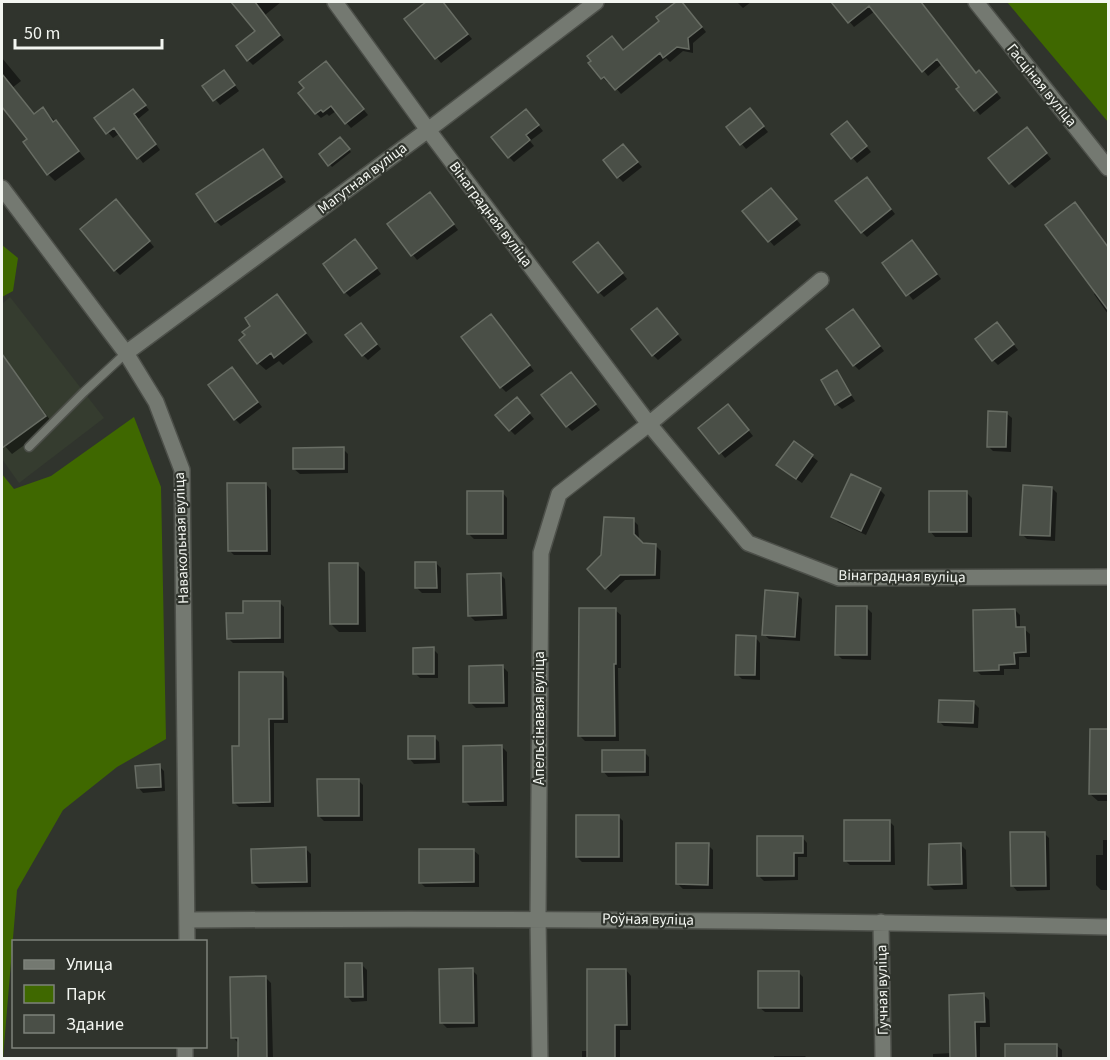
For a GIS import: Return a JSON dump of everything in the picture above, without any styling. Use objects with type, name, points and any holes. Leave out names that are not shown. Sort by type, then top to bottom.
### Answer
[{"type":"street","name":"Вінаградная вуліца","points":[[335,2],[649,424],[748,543],[839,578],[1108,577]]},
{"type":"street","name":"Магутная вуліца","points":[[126,353],[428,130],[596,2]]},
{"type":"street","name":"Гасціная вуліца","points":[[976,2],[1108,168]]},
{"type":"street","name":"Навакольная вуліца","points":[[2,188],[126,353],[156,402],[182,470],[187,940]]},
{"type":"street","points":[[649,424],[821,280]]},
{"type":"street","name":"Апельсінавая вуліца","points":[[540,1059],[538,918],[541,553],[559,494],[649,424]]},
{"type":"street","name":"Роўная вуліца","points":[[187,920],[538,918],[1108,927]]},
{"type":"street","name":"Гучная вуліца","points":[[881,922],[883,1059]]},
{"type":"lane","points":[[29,447],[126,353]]},
{"type":"shaded area","points":[[10,297],[104,418],[19,483],[2,459],[2,304]]},
{"type":"green space","points":[[1007,2],[1108,2],[1108,122]]},
{"type":"green space","points":[[2,245],[18,258],[13,291],[2,297]]},
{"type":"green space","points":[[134,417],[161,487],[166,739],[117,767],[63,810],[17,890],[2,1058],[2,474],[14,489],[51,476]]},
{"type":"building","points":[[231,2],[255,2],[280,35],[247,61],[236,46],[255,31]]},
{"type":"building","points":[[426,2],[443,2],[468,34],[435,59],[404,19]]},
{"type":"building","points":[[676,2],[682,2],[702,27],[688,38],[689,49],[677,47],[663,58],[660,53],[615,90],[604,77],[601,79],[588,63],[591,61],[587,56],[612,36],[623,50],[659,21],[656,17]]},
{"type":"building","points":[[831,2],[921,2],[976,73],[979,70],[997,92],[974,111],[956,89],[959,87],[937,59],[922,72],[869,6],[848,23]]},
{"type":"building","points":[[326,61],[364,109],[345,124],[331,106],[315,114],[298,93],[304,88],[299,82]]},
{"type":"building","points":[[224,70],[235,85],[213,101],[202,86]]},
{"type":"building","points":[[2,74],[34,114],[43,107],[53,122],[56,120],[79,151],[47,175],[23,142],[27,139],[2,107]]},
{"type":"building","points":[[133,89],[146,105],[134,114],[156,144],[137,159],[114,128],[106,134],[94,118]]},
{"type":"building","points":[[750,108],[764,126],[740,145],[726,127]]},
{"type":"building","points":[[526,109],[539,125],[526,135],[530,140],[508,158],[491,137]]},
{"type":"building","points":[[847,121],[867,146],[851,159],[831,134]]},
{"type":"building","points":[[1027,127],[1047,153],[1009,184],[988,158]]},
{"type":"building","points":[[340,137],[350,149],[328,166],[319,154]]},
{"type":"building","points":[[623,144],[638,162],[617,178],[603,160]]},
{"type":"building","points":[[263,149],[282,177],[215,222],[196,194]]},
{"type":"building","points":[[867,177],[891,209],[861,233],[835,201]]},
{"type":"building","points":[[771,188],[797,219],[768,242],[742,211]]},
{"type":"building","points":[[430,192],[454,224],[411,256],[387,224]]},
{"type":"building","points":[[116,199],[150,241],[114,271],[80,229]]},
{"type":"building","points":[[1075,202],[1108,247],[1108,310],[1045,225]]},
{"type":"building","points":[[355,239],[377,268],[344,293],[323,264]]},
{"type":"building","points":[[912,240],[937,274],[906,296],[882,263]]},
{"type":"building","points":[[598,242],[623,273],[598,293],[573,262]]},
{"type":"building","points":[[277,294],[306,333],[274,358],[271,353],[257,364],[239,340],[245,335],[242,332],[250,326],[245,318]]},
{"type":"building","points":[[657,308],[678,334],[652,356],[631,329]]},
{"type":"building","points":[[853,309],[880,346],[853,366],[826,329]]},
{"type":"building","points":[[491,314],[530,365],[500,388],[461,337]]},
{"type":"building","points":[[997,322],[1014,344],[992,361],[975,339]]},
{"type":"building","points":[[361,323],[377,344],[362,356],[345,335]]},
{"type":"building","points":[[2,354],[46,416],[2,448]]},
{"type":"building","points":[[232,367],[258,402],[234,420],[208,385]]},
{"type":"building","points":[[837,370],[851,395],[835,405],[821,380]]},
{"type":"building","points":[[571,372],[596,404],[566,427],[541,395]]},
{"type":"building","points":[[517,397],[530,413],[509,431],[495,415]]},
{"type":"building","points":[[728,404],[749,430],[719,454],[698,428]]},
{"type":"building","points":[[988,411],[1007,412],[1006,447],[987,447]]},
{"type":"building","points":[[794,441],[813,455],[796,479],[776,465]]},
{"type":"building","points":[[344,447],[344,469],[293,469],[293,448]]},
{"type":"building","points":[[851,474],[881,488],[861,531],[831,517]]},
{"type":"building","points":[[227,483],[266,483],[267,551],[228,551]]},
{"type":"building","points":[[1023,485],[1052,487],[1050,536],[1020,535]]},
{"type":"building","points":[[467,491],[503,491],[503,534],[467,534]]},
{"type":"building","points":[[929,491],[967,491],[967,532],[929,532]]},
{"type":"building","points":[[604,517],[634,518],[634,534],[643,543],[656,544],[655,575],[620,575],[605,589],[587,569],[601,555]]},
{"type":"building","points":[[415,562],[436,562],[437,588],[415,588]]},
{"type":"building","points":[[329,563],[358,563],[358,624],[330,624]]},
{"type":"building","points":[[501,573],[502,615],[468,616],[467,574]]},
{"type":"building","points":[[765,590],[798,593],[795,637],[762,635]]},
{"type":"building","points":[[243,601],[280,601],[280,638],[227,639],[226,613],[243,613]]},
{"type":"building","points":[[836,606],[867,606],[867,655],[835,655]]},
{"type":"building","points":[[579,608],[616,608],[615,736],[578,736]]},
{"type":"building","points":[[1015,609],[1016,627],[1025,627],[1026,652],[1014,653],[1015,664],[999,665],[999,670],[974,671],[973,610]]},
{"type":"building","points":[[736,635],[756,636],[755,675],[735,675]]},
{"type":"building","points":[[434,647],[434,674],[413,674],[413,648]]},
{"type":"building","points":[[503,665],[504,703],[469,703],[469,666]]},
{"type":"building","points":[[239,672],[283,672],[283,719],[269,719],[270,802],[233,803],[232,746],[239,746]]},
{"type":"building","points":[[939,700],[974,701],[973,723],[938,722]]},
{"type":"building","points":[[1090,729],[1108,729],[1108,794],[1089,794]]},
{"type":"building","points":[[408,736],[435,736],[435,759],[408,759]]},
{"type":"building","points":[[502,745],[503,801],[463,802],[463,746]]},
{"type":"building","points":[[602,750],[645,750],[645,772],[602,772]]},
{"type":"building","points":[[160,764],[161,787],[137,788],[135,766]]},
{"type":"building","points":[[317,779],[359,779],[359,816],[318,816]]},
{"type":"building","points":[[576,815],[619,815],[619,857],[576,857]]},
{"type":"building","points":[[844,820],[890,820],[890,861],[844,861]]},
{"type":"building","points":[[1010,832],[1045,832],[1046,886],[1011,886]]},
{"type":"building","points":[[757,836],[803,836],[803,853],[794,853],[794,876],[757,876]]},
{"type":"building","points":[[676,843],[709,843],[708,885],[676,884]]},
{"type":"building","points":[[961,843],[962,884],[928,885],[929,844]]},
{"type":"building","points":[[306,847],[307,882],[252,883],[251,849]]},
{"type":"building","points":[[419,849],[474,849],[474,882],[419,883]]},
{"type":"building","points":[[345,963],[362,963],[363,997],[345,997]]},
{"type":"building","points":[[473,968],[474,1023],[440,1023],[439,969]]},
{"type":"building","points":[[587,969],[626,969],[627,1025],[615,1025],[615,1059],[587,1059]]},
{"type":"building","points":[[758,971],[799,971],[799,1008],[758,1008]]},
{"type":"building","points":[[266,976],[267,1059],[238,1059],[238,1038],[231,1038],[230,977]]},
{"type":"building","points":[[984,993],[985,1022],[975,1022],[976,1059],[950,1059],[949,995]]},
{"type":"building","points":[[1005,1044],[1057,1044],[1057,1059],[1005,1059]]}]
